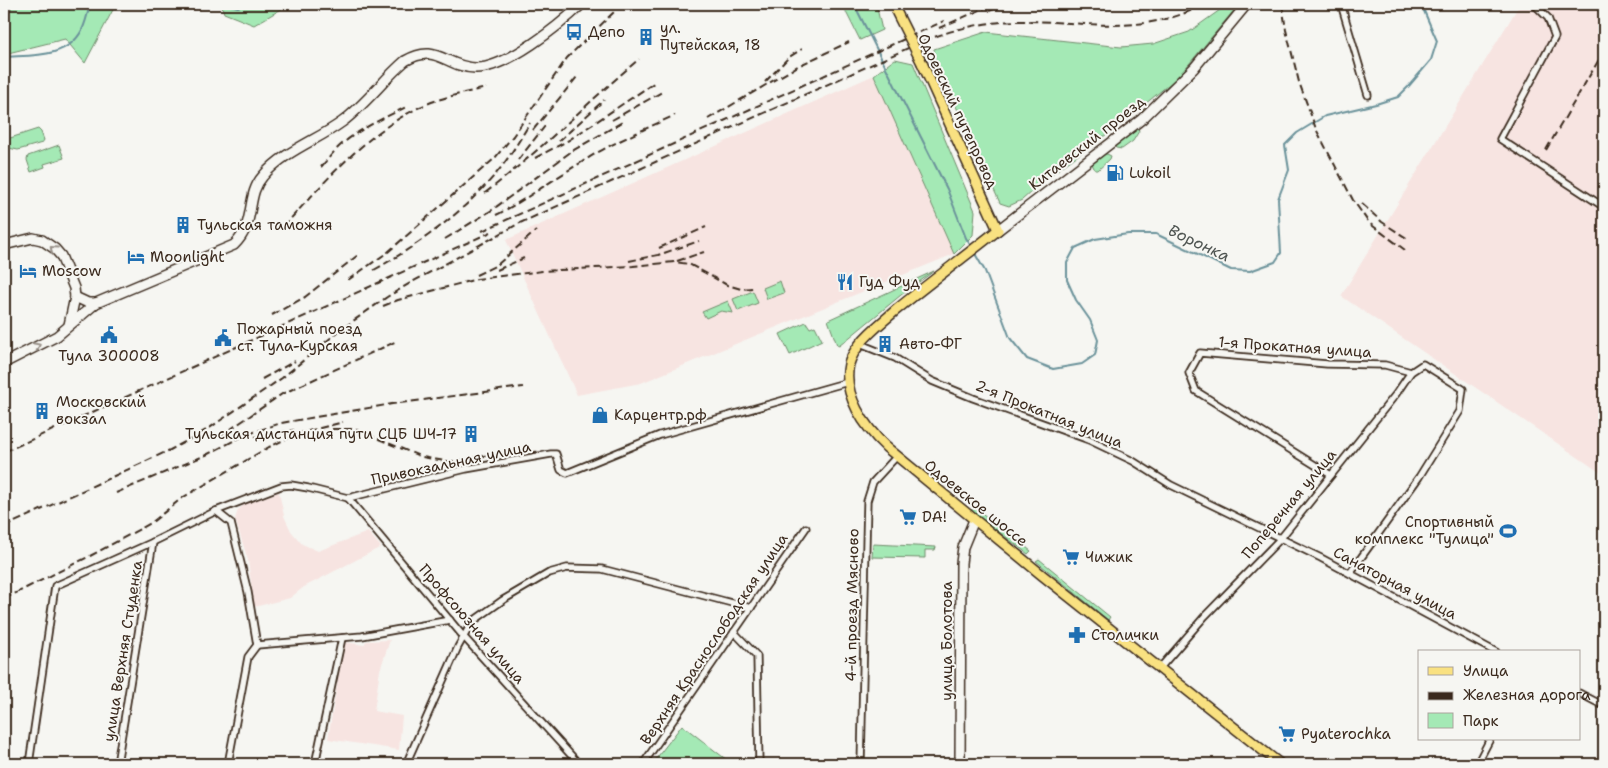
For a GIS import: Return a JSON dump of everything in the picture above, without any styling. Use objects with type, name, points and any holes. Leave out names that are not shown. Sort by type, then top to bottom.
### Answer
[{"type":"main road","name":"Одоевский путепровод","points":[[895,7],[998,230]]},
{"type":"main road","points":[[848,382],[849,365],[860,344],[872,331],[907,301],[998,230]]},
{"type":"main road","name":"Одоевское шоссе","points":[[848,382],[853,399],[875,437],[974,520],[1280,764]]},
{"type":"street","points":[[4,363],[56,336],[96,304],[234,245],[242,237],[248,226],[253,199],[258,182],[262,177],[286,156],[343,121],[406,61],[424,53],[474,68],[487,67],[524,49],[565,21],[582,4]]},
{"type":"street","name":"Китаевский проезд","points":[[998,230],[1142,119],[1194,68],[1247,4]]},
{"type":"street","points":[[1341,4],[1368,94]]},
{"type":"street","points":[[1534,4],[1548,18],[1556,38],[1500,139],[1604,207]]},
{"type":"street","points":[[4,245],[33,238],[48,244],[61,256],[74,288],[75,297],[69,326]]},
{"type":"street","points":[[75,297],[88,303],[96,304]]},
{"type":"street","name":"2-я Прокатная улица","points":[[860,344],[895,358],[932,381],[1089,440],[1133,461],[1171,486],[1281,538]]},
{"type":"street","name":"1-я Прокатная улица","points":[[1331,475],[1196,391],[1189,373],[1200,353],[1327,364],[1385,365],[1411,372]]},
{"type":"street","points":[[1350,573],[1419,477],[1460,411],[1463,389],[1423,364],[1411,372]]},
{"type":"street","name":"Поперечная улица","points":[[1159,669],[1194,628],[1281,538],[1396,394],[1411,372]]},
{"type":"street","name":"Привокзальная улица","points":[[29,764],[54,586],[154,542],[216,511],[281,486],[290,485],[308,488],[348,498],[466,469],[551,454],[556,454],[561,470],[567,473],[660,435],[848,382]]},
{"type":"street","name":"4-й проезд Мясново","points":[[861,764],[867,501],[873,482],[897,456]]},
{"type":"street","name":"Профсоюзная улица","points":[[348,498],[463,636],[579,764]]},
{"type":"street","points":[[216,511],[231,524],[248,592],[256,645],[248,656],[228,764]]},
{"type":"street","name":"улица Болотова","points":[[960,764],[961,563],[964,547],[974,520]]},
{"type":"street","name":"Верхняя Краснослободская улица","points":[[643,764],[806,528]]},
{"type":"street","name":"Санаторная улица","points":[[1281,538],[1492,650]]},
{"type":"street","name":"улица Верхняя Cтуденка","points":[[117,764],[154,542]]},
{"type":"street","points":[[406,764],[463,636],[472,622],[503,600],[549,573],[568,568],[602,569],[751,608]]},
{"type":"street","points":[[256,645],[362,636],[450,620]]},
{"type":"street","points":[[734,632],[757,656],[759,764]]},
{"type":"street","points":[[315,764],[342,638]]},
{"type":"street","points":[[1580,694],[1604,706]]},
{"type":"street","points":[[1477,764],[1489,740]]},
{"type":"shaded area","points":[[1520,4],[1604,4],[1604,475],[1341,296]]},
{"type":"shaded area","points":[[874,75],[954,254],[641,383],[577,395],[506,240]]},
{"type":"shaded area","points":[[279,492],[284,516],[291,531],[302,544],[318,551],[368,532],[381,547],[304,587],[290,598],[254,607],[248,560],[235,519],[238,510],[245,504]]},
{"type":"shaded area","points":[[390,640],[380,670],[374,711],[402,716],[399,750],[328,739],[344,642],[364,645],[366,641]]},
{"type":"green space","points":[[14,4],[116,4],[85,63],[65,39],[4,54],[4,19]]},
{"type":"green space","points":[[221,4],[290,4],[254,25],[224,13]]},
{"type":"green space","points":[[840,4],[876,4],[882,30],[860,40],[843,6]]},
{"type":"green space","points":[[1227,5],[1236,8],[1179,76],[1121,124],[1049,176],[1022,200],[1009,206],[1000,203],[935,60],[934,49],[986,32],[1121,47],[1153,44],[1189,32]]},
{"type":"green space","points":[[895,59],[913,63],[975,211],[973,235],[954,254],[874,75]]},
{"type":"green space","points":[[1136,127],[1139,131],[1133,141],[1122,149],[1114,146]]},
{"type":"green space","points":[[38,129],[44,140],[42,143],[18,150],[4,147],[4,140]]},
{"type":"green space","points":[[59,145],[64,158],[44,164],[45,167],[31,172],[27,160],[28,156]]},
{"type":"green space","points":[[1103,154],[1111,156],[1110,159],[1098,170],[1095,170],[1092,164]]},
{"type":"green space","points":[[934,271],[901,295],[839,346],[837,345],[828,320]]},
{"type":"green space","points":[[780,281],[784,293],[767,299],[763,288]]},
{"type":"green space","points":[[753,291],[758,303],[738,311],[733,299]]},
{"type":"green space","points":[[728,301],[733,313],[721,311],[706,318],[702,312]]},
{"type":"green space","points":[[806,322],[810,328],[815,326],[822,340],[790,355],[780,334]]},
{"type":"green space","points":[[974,507],[1031,551],[1028,554],[971,511]]},
{"type":"green space","points":[[873,544],[936,547],[935,550],[925,550],[925,558],[872,557]]},
{"type":"green space","points":[[1039,559],[1110,617],[1108,620],[1036,561]]},
{"type":"green space","points":[[682,725],[732,764],[652,764]]},
{"type":"waterway","name":"Воронка","points":[[4,57],[47,54],[67,46],[82,30],[90,4]]},
{"type":"waterway","name":"Воронка","points":[[226,4],[238,7],[244,4]]},
{"type":"waterway","name":"Воронка","points":[[854,4],[947,189],[966,238],[972,248]]},
{"type":"waterway","name":"Воронка","points":[[974,252],[985,271],[1010,338],[1027,359],[1053,369],[1082,364],[1095,355],[1098,340],[1090,320],[1076,300],[1067,280],[1067,263],[1075,248],[1095,239],[1128,234],[1156,234],[1231,270],[1250,271],[1275,262],[1281,253],[1278,199],[1289,170],[1285,145],[1297,133],[1325,116],[1398,97],[1408,87],[1431,60],[1437,41],[1421,4]]},
{"type":"railway","points":[[939,28],[994,4]]},
{"type":"railway","points":[[989,11],[1006,4]]},
{"type":"railway","points":[[4,527],[170,450],[208,429],[282,378],[339,331],[387,297],[520,223],[926,40],[973,26],[1009,21],[1115,25],[1137,24],[1159,21],[1205,4]]},
{"type":"railway","points":[[1282,4],[1286,30],[1299,82],[1316,129],[1353,200],[1369,223],[1405,250]]},
{"type":"railway","points":[[348,280],[388,252],[495,158],[513,136],[567,58],[616,10]]},
{"type":"railway","points":[[482,231],[944,21]]},
{"type":"railway","points":[[708,119],[798,66],[849,42]]},
{"type":"railway","points":[[765,82],[789,57],[802,49]]},
{"type":"railway","points":[[1546,150],[1604,51]]},
{"type":"railway","points":[[485,193],[525,161],[639,59]]},
{"type":"railway","points":[[533,130],[577,77]]},
{"type":"railway","points":[[535,158],[569,140],[654,83]]},
{"type":"railway","points":[[283,227],[346,160],[381,131],[420,107],[486,88]]},
{"type":"railway","points":[[612,120],[662,92]]},
{"type":"railway","points":[[559,141],[604,100]]},
{"type":"railway","points":[[321,167],[336,149],[349,138],[406,107]]},
{"type":"railway","points":[[496,215],[604,149],[675,115]]},
{"type":"railway","points":[[445,239],[492,210],[572,151],[624,121]]},
{"type":"railway","points":[[374,270],[422,240],[467,204],[499,170],[530,123]]},
{"type":"railway","points":[[518,160],[545,126]]},
{"type":"railway","points":[[1362,204],[1382,222],[1408,239]]},
{"type":"railway","points":[[659,248],[706,227]]},
{"type":"railway","points":[[476,275],[497,265],[536,231]]},
{"type":"railway","points":[[4,452],[491,232]]},
{"type":"railway","points":[[629,261],[658,255],[699,241]]},
{"type":"railway","points":[[677,261],[704,252]]},
{"type":"railway","points":[[272,315],[305,297],[358,255]]},
{"type":"railway","points":[[497,270],[524,258]]},
{"type":"railway","points":[[383,306],[398,300],[477,279],[542,271],[674,262],[689,264],[727,285],[741,289],[753,288]]},
{"type":"railway","points":[[219,437],[282,394],[397,341]]},
{"type":"railway","points":[[262,379],[295,361]]},
{"type":"railway","points":[[116,493],[206,455],[245,435],[281,423],[392,404],[523,387]]},
{"type":"railway","points":[[4,599],[151,523],[182,498],[269,447],[297,434],[343,422]]},
{"type":"railway","points":[[332,429],[354,429],[422,457],[450,462],[485,456],[545,451]]},
{"type":"railway","points":[[255,437],[294,430]]},
{"type":"place","name":"Депо","points":[[574,32]]},
{"type":"place","name":"ул. Путейская, 18","points":[[646,37]]},
{"type":"place","name":"Lukoil","points":[[1115,173]]},
{"type":"place","name":"Тульская таможня","points":[[183,225]]},
{"type":"place","name":"Moonlight","points":[[136,257]]},
{"type":"place","name":"Moscow","points":[[28,271]]},
{"type":"place","name":"Гуд Фуд","points":[[845,282]]},
{"type":"place","name":"Тула 300008","points":[[109,335]]},
{"type":"place","name":"Пожарный поезд ст. Тула-Курская","points":[[223,338]]},
{"type":"place","name":"Авто-ФГ","points":[[885,344]]},
{"type":"place","name":"Московский вокзал","points":[[42,411]]},
{"type":"place","name":"Карцентр.рф","points":[[600,415]]},
{"type":"place","name":"Тульская дистанция пути СЦБ ШЧ-17","points":[[471,434]]},
{"type":"place","name":"DA!","points":[[908,517]]},
{"type":"place","name":"Спортивный комплекс \"Тулица\"","points":[[1508,531]]},
{"type":"place","name":"Чижик","points":[[1071,557]]},
{"type":"place","name":"Столички","points":[[1077,635]]},
{"type":"place","name":"Pyaterochka","points":[[1287,734]]}]
